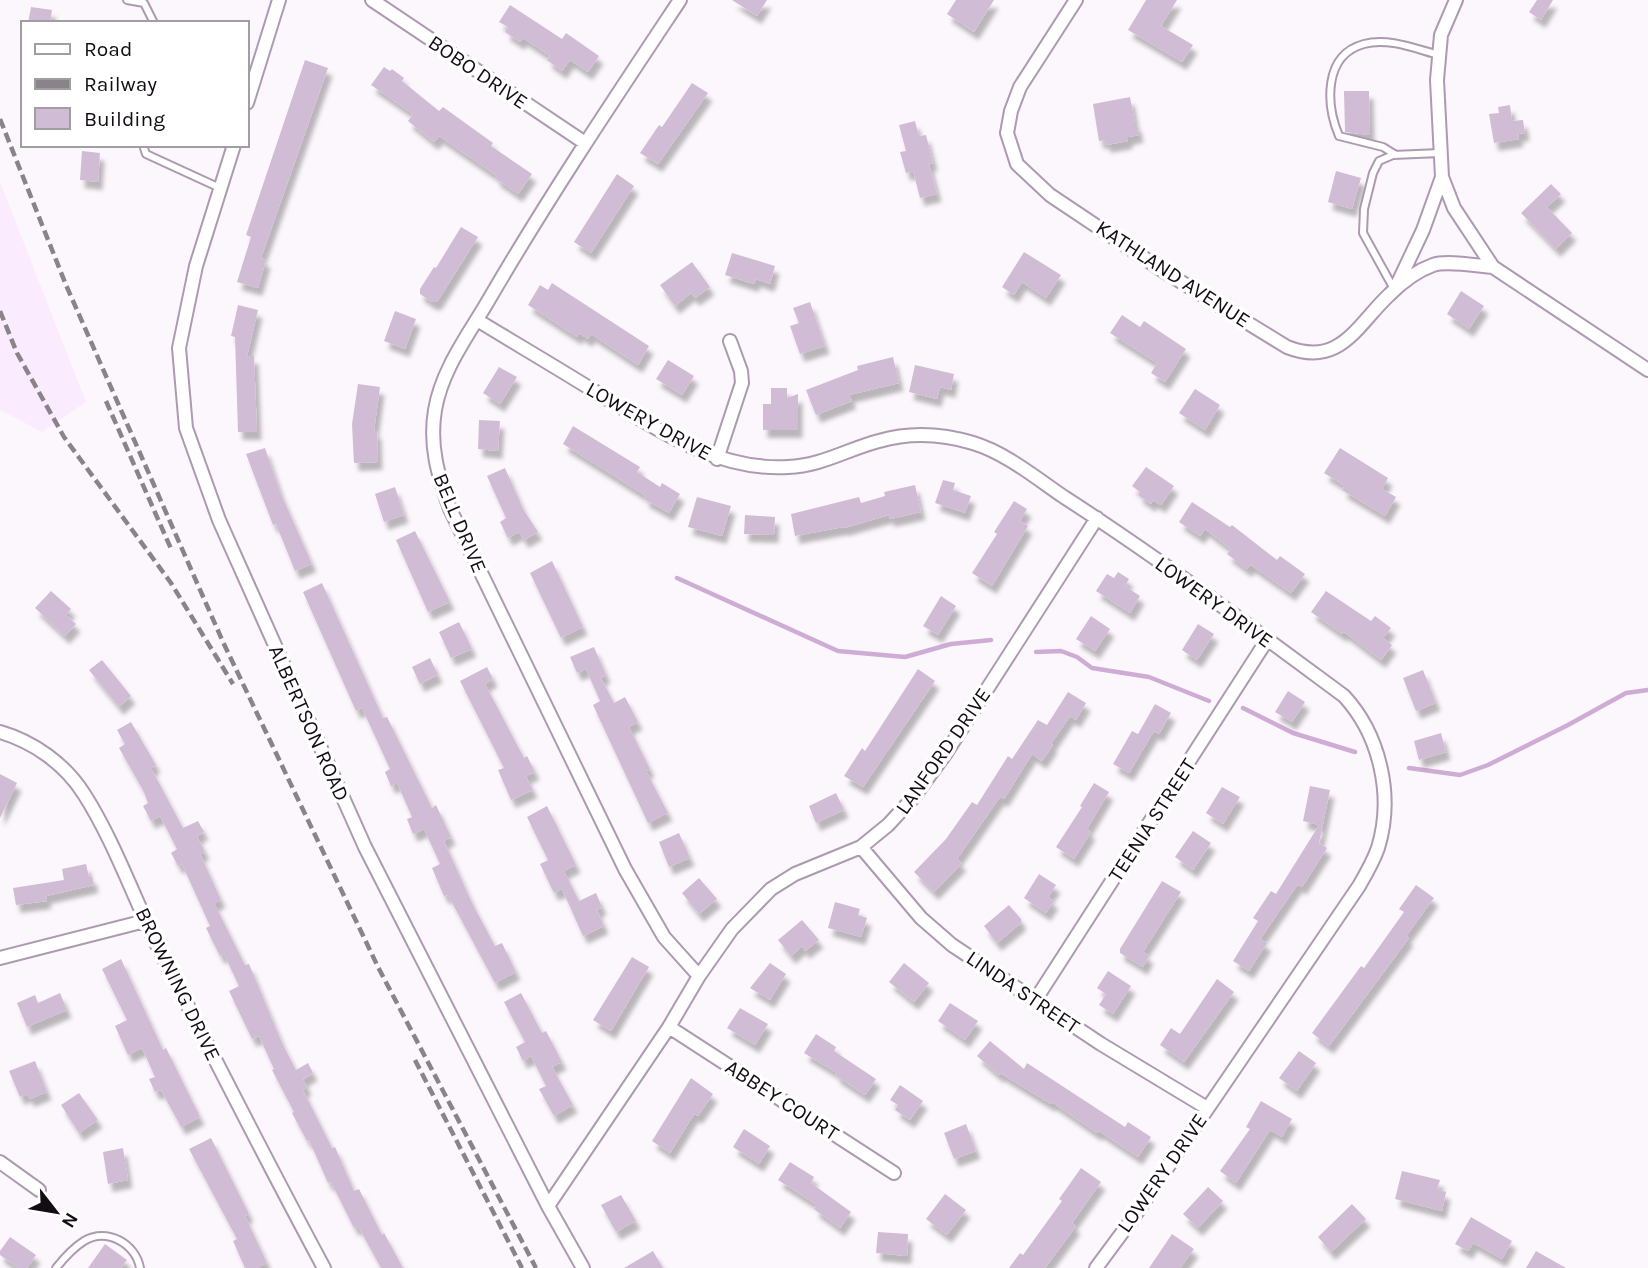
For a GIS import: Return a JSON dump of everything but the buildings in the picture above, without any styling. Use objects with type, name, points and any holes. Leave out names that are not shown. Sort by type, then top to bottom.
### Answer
[{"type":"street","points":[[248,96],[251,77],[279,0]]},
{"type":"street","name":"BOBO DRIVE","points":[[372,0],[585,143]]},
{"type":"street","name":"BELL DRIVE","points":[[680,0],[540,213],[454,358],[440,388],[432,430],[437,473],[450,509],[625,869],[664,937],[699,975]]},
{"type":"street","name":"KATHLAND AVENUE","points":[[1076,0],[1020,87],[1007,133],[1017,164],[1049,195],[1165,272],[1287,347],[1303,353],[1324,352],[1354,335],[1395,290],[1415,273],[1437,263],[1493,267]]},
{"type":"street","points":[[1457,0],[1441,35],[1437,80],[1442,177],[1454,208],[1493,267],[1648,370]]},
{"type":"street","name":"ALBERTSON ROAD","points":[[232,147],[196,266],[178,348],[187,428],[219,520],[365,847],[548,1206],[583,1268]]},
{"type":"street","points":[[1395,290],[1423,230],[1442,177]]},
{"type":"street","name":"LOWERY DRIVE","points":[[477,320],[650,425],[717,459],[758,467],[815,464],[879,440],[931,434],[977,444],[1000,455],[1097,518],[1267,640],[1344,696],[1368,727],[1381,768],[1384,795],[1382,829],[1372,862],[1359,886],[1096,1268]]},
{"type":"street","points":[[717,459],[742,383],[741,371],[730,341]]},
{"type":"street","name":"LANFORD DRIVE","points":[[548,1206],[732,929],[771,889],[795,874],[862,847],[913,799],[946,753],[1097,518]]},
{"type":"street","name":"TEENIA STREET","points":[[1036,999],[1267,640]]},
{"type":"street","name":"BROWNING DRIVE","points":[[0,732],[18,737],[55,760],[83,792],[118,858],[145,921],[324,1268]]},
{"type":"street","name":"LINDA STREET","points":[[862,847],[921,918],[952,945],[1101,1044],[1207,1108]]},
{"type":"street","points":[[0,958],[145,921]]},
{"type":"street","name":"ABBEY COURT","points":[[669,1027],[894,1173]]},
{"type":"street","points":[[0,1162],[39,1190]]},
{"type":"lane","points":[[127,0],[144,3],[153,21]]},
{"type":"lane","points":[[1396,155],[1383,146],[1339,136],[1329,107],[1331,80],[1339,61],[1351,50],[1364,44],[1379,42],[1439,55]]},
{"type":"lane","points":[[144,147],[146,153],[220,188]]},
{"type":"lane","points":[[1395,290],[1363,233],[1364,209],[1373,173],[1379,161],[1396,155],[1440,153]]},
{"type":"lane","points":[[55,1268],[86,1240],[109,1237],[122,1241],[134,1251],[140,1268]]},
{"type":"shaded area","points":[[0,182],[86,402],[42,432],[0,410]]},
{"type":"waterway","points":[[677,578],[838,651],[905,657],[951,644],[991,640]]},
{"type":"waterway","points":[[1036,652],[1061,651],[1077,657],[1092,668],[1149,677],[1209,701]]},
{"type":"waterway","points":[[1409,768],[1460,775],[1488,765],[1626,693],[1648,690]]},
{"type":"waterway","points":[[1243,708],[1293,733],[1355,752]]},
{"type":"railway","points":[[0,119],[66,285],[223,642],[378,967],[536,1268]]},
{"type":"railway","points":[[0,311],[17,353],[64,437],[171,583],[233,684]]},
{"type":"railway","points":[[106,401],[172,551]]},
{"type":"railway","points":[[415,1060],[522,1268]]}]
